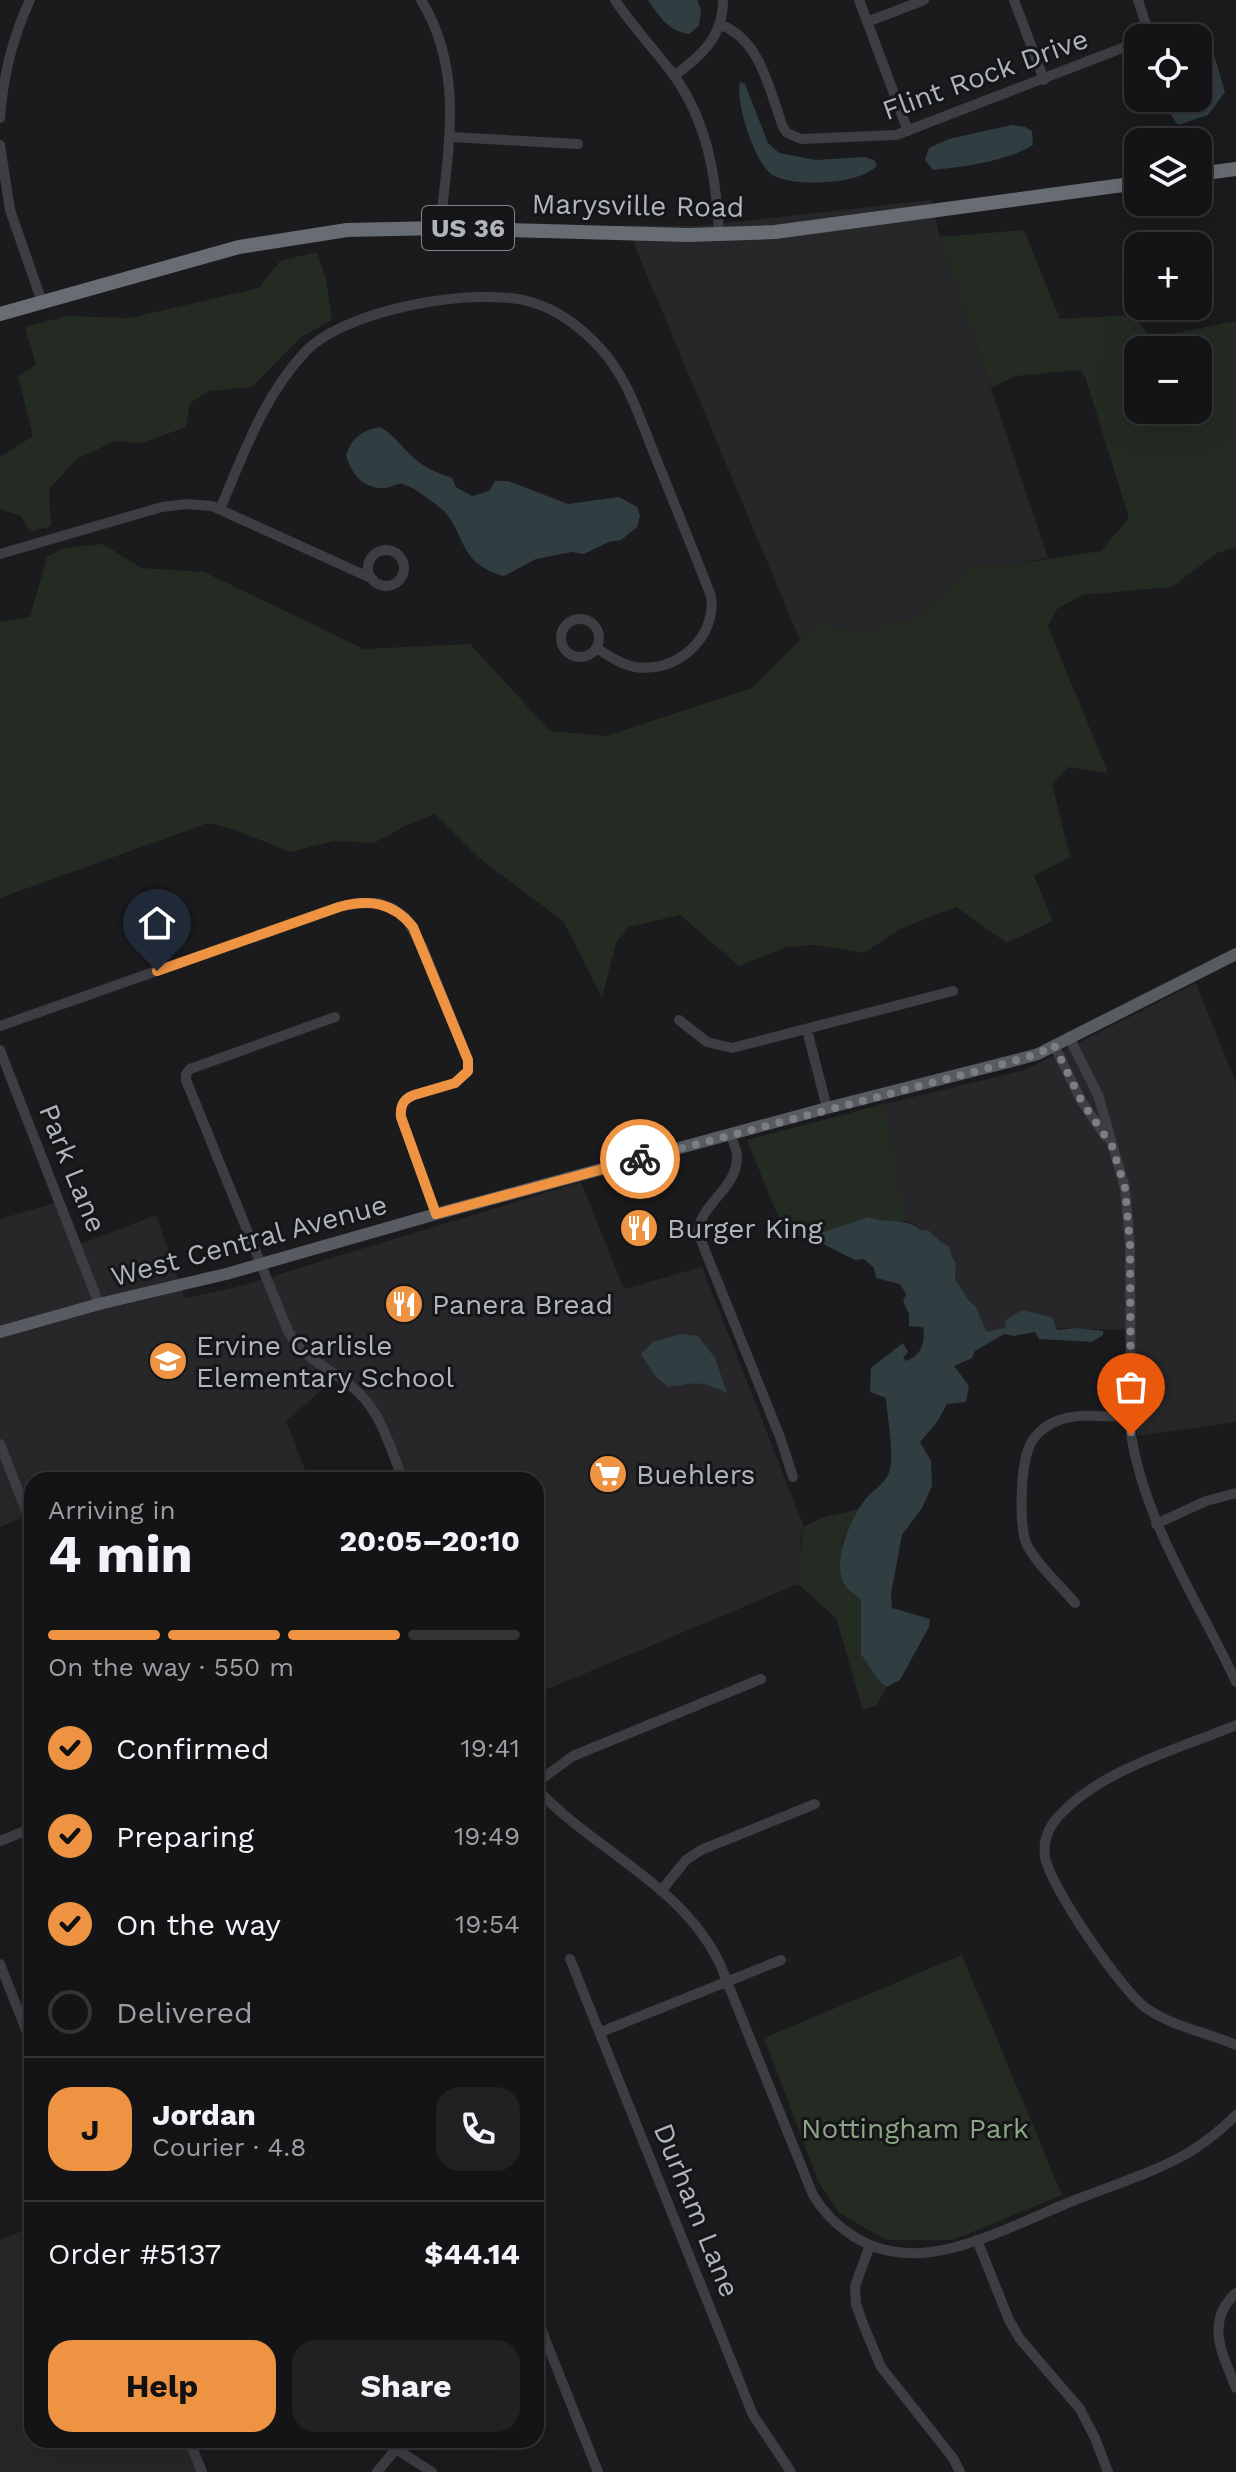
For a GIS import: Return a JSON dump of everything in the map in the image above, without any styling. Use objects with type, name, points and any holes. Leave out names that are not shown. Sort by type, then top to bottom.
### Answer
[{"type":"highway","points":[[1212,172],[1236,169]]},
{"type":"highway","name":"Marysville Road","points":[[0,314],[192,259],[277,239],[374,228],[719,234],[819,227],[1124,185]]},
{"type":"main road","name":"West Central Avenue","points":[[0,1332],[827,1108],[1038,1054],[1236,954]]},
{"type":"street","points":[[0,118],[13,43],[30,0]]},
{"type":"street","points":[[421,0],[437,29],[446,58],[451,95],[450,137],[440,228]]},
{"type":"street","points":[[615,0],[689,99],[707,144],[717,191],[719,234]]},
{"type":"street","points":[[674,76],[709,48],[721,25],[723,0]]},
{"type":"street","points":[[859,0],[908,131]]},
{"type":"street","points":[[867,22],[924,0]]},
{"type":"street","points":[[1014,0],[1044,80]]},
{"type":"street","name":"Flint Rock Drive","points":[[1138,0],[1146,24]]},
{"type":"street","name":"Flint Rock Drive","points":[[721,25],[733,29],[749,43],[783,127],[794,137],[881,138],[908,131],[1124,47]]},
{"type":"street","points":[[0,39],[13,43]]},
{"type":"street","points":[[450,137],[578,144]]},
{"type":"street","points":[[0,145],[6,194],[42,302]]},
{"type":"street","points":[[220,509],[257,422],[278,385],[320,338],[368,317],[436,301],[504,296],[533,302],[584,332],[603,351],[628,389],[711,596],[713,610],[704,635],[686,653],[666,664],[653,668],[636,667],[619,662],[596,648]]},
{"type":"street","points":[[0,554],[162,507],[187,504],[220,509],[373,579]]},
{"type":"street","points":[[0,1026],[339,907],[369,902],[394,909],[413,927],[468,1060],[468,1071],[459,1081],[408,1097],[401,1106],[401,1117],[436,1214]]},
{"type":"street","points":[[679,1020],[707,1042],[723,1048],[743,1047],[953,991]]},
{"type":"street","points":[[335,1017],[190,1069],[186,1080],[294,1342],[309,1359],[355,1388],[366,1399],[379,1420],[400,1472]]},
{"type":"street","points":[[807,1030],[827,1108]]},
{"type":"street","points":[[1069,1037],[1098,1095],[1121,1173],[1128,1210],[1130,1417],[1136,1465],[1156,1524],[1236,1682]]},
{"type":"street","points":[[1054,1045],[1082,1102],[1112,1146]]},
{"type":"street","name":"Park Lane","points":[[0,1050],[99,1304]]},
{"type":"street","points":[[730,1134],[737,1154],[735,1171],[702,1218],[698,1233],[793,1477]]},
{"type":"street","points":[[1075,1603],[1034,1556],[1025,1540],[1022,1530],[1027,1451],[1043,1430],[1058,1420],[1081,1416],[1130,1417]]},
{"type":"street","points":[[0,1444],[24,1506]]},
{"type":"street","points":[[1156,1524],[1206,1501],[1236,1493]]},
{"type":"street","points":[[544,1779],[573,1756],[761,1679]]},
{"type":"street","points":[[1236,1725],[1104,1781],[1057,1818],[1050,1828],[1045,1848],[1052,1877],[1128,1993],[1160,2017],[1236,2045]]},
{"type":"street","points":[[544,1794],[564,1815],[679,1905],[700,1930],[713,1950],[813,2195],[844,2230],[870,2245],[897,2253],[927,2254],[977,2240],[1170,2162],[1210,2138],[1236,2115]]},
{"type":"street","points":[[661,1891],[686,1860],[701,1850],[815,1804]]},
{"type":"street","points":[[0,1841],[24,1831]]},
{"type":"street","name":"Durham Lane","points":[[570,1959],[753,2415],[791,2472]]},
{"type":"street","points":[[601,2032],[781,1960]]},
{"type":"street","points":[[0,1964],[24,2025]]},
{"type":"street","points":[[977,2240],[1009,2320],[1020,2339],[1080,2409],[1108,2472]]},
{"type":"street","points":[[870,2245],[855,2286],[856,2304],[863,2324],[881,2367],[953,2458],[960,2472]]},
{"type":"street","points":[[1236,2293],[1224,2307],[1217,2328],[1220,2349],[1236,2388]]},
{"type":"street","points":[[544,2336],[598,2472]]},
{"type":"street","points":[[192,2448],[202,2472]]},
{"type":"street","points":[[377,2472],[392,2448]]},
{"type":"street","points":[[400,2448],[432,2472]]},
{"type":"shaded area","points":[[648,0],[697,0],[701,10],[699,26],[689,34],[675,30]]},
{"type":"shaded area","points":[[1212,53],[1214,55],[1225,92],[1212,110]]},
{"type":"shaded area","points":[[740,82],[745,84],[768,143],[779,153],[816,160],[864,157],[874,160],[877,165],[857,177],[826,182],[793,181],[771,174],[758,157],[747,130],[740,103]]},
{"type":"shaded area","points":[[1171,112],[1210,112],[1178,125]]},
{"type":"shaded area","points":[[1012,125],[1032,131],[1033,145],[998,159],[959,167],[933,170],[925,160],[929,148],[949,139]]},
{"type":"shaded area","points":[[931,200],[940,237],[1048,558],[1009,565],[973,566],[932,605],[912,619],[863,632],[819,625],[800,640],[626,225],[699,226]]},
{"type":"shaded area","points":[[380,427],[417,461],[452,478],[456,487],[472,496],[489,491],[495,481],[508,481],[568,504],[619,497],[637,507],[640,516],[637,527],[621,540],[584,554],[572,552],[536,559],[504,576],[487,570],[468,553],[445,512],[423,495],[402,484],[385,488],[370,486],[355,474],[346,455],[349,449],[358,436]]},
{"type":"shaded area","points":[[1196,983],[1236,1083],[1236,1422],[1137,1436],[1135,1330],[1006,1327],[987,1333],[975,1306],[955,1279],[956,1264],[950,1252],[942,1243],[906,1221],[884,1104],[1025,1070]]},
{"type":"shaded area","points":[[581,1182],[624,1289],[702,1267],[804,1527],[800,1542],[804,1569],[798,1584],[544,1691],[544,1472],[396,1472],[375,1421],[360,1399],[333,1380],[286,1421],[306,1472],[24,1472],[24,1517],[0,1527],[0,1219],[55,1203],[73,1247],[156,1215],[185,1298],[234,1288]]},
{"type":"shaded area","points":[[869,1217],[904,1222],[920,1230],[928,1230],[950,1247],[956,1264],[955,1279],[975,1306],[987,1332],[1006,1327],[1005,1321],[1022,1310],[1052,1317],[1057,1330],[1077,1328],[1103,1331],[1103,1335],[1092,1342],[1039,1339],[1035,1332],[1014,1336],[1004,1334],[975,1351],[972,1358],[954,1366],[969,1386],[966,1402],[947,1404],[920,1442],[931,1461],[932,1486],[922,1508],[902,1535],[891,1594],[892,1608],[930,1619],[929,1627],[900,1680],[887,1687],[879,1681],[861,1655],[861,1600],[842,1579],[841,1556],[848,1531],[859,1509],[887,1477],[891,1465],[886,1398],[870,1392],[871,1368],[903,1343],[908,1352],[903,1358],[906,1361],[911,1359],[921,1348],[924,1332],[923,1327],[909,1326],[909,1314],[903,1301],[906,1294],[900,1284],[876,1278],[874,1268],[864,1259],[855,1260],[823,1244],[823,1232]]},
{"type":"shaded area","points":[[681,1334],[698,1336],[715,1358],[727,1393],[698,1384],[668,1387],[655,1376],[641,1354],[653,1342]]},
{"type":"shaded area","points":[[24,2230],[24,2448],[189,2448],[199,2472],[0,2472],[0,2240]]},
{"type":"green space","points":[[1024,230],[1060,319],[1124,315],[1124,320],[1137,320],[1149,336],[1124,336],[1124,424],[1212,424],[1212,336],[1161,336],[1236,321],[1236,547],[1217,553],[1172,587],[1083,595],[1057,609],[1048,626],[1108,773],[1068,767],[1052,784],[1070,857],[1034,876],[1053,921],[1007,943],[956,907],[900,929],[864,953],[814,945],[787,947],[739,966],[680,915],[629,927],[616,943],[602,998],[564,922],[478,857],[435,814],[374,843],[334,841],[290,852],[230,828],[208,823],[0,898],[0,622],[30,617],[47,557],[64,548],[103,544],[141,568],[204,572],[364,649],[470,644],[550,731],[606,736],[752,688],[819,625],[863,632],[912,619],[932,605],[973,566],[1009,565],[1101,551],[1129,518],[1085,376],[1079,370],[1015,376],[991,388],[940,237]]},
{"type":"green space","points":[[317,252],[326,279],[332,320],[300,338],[252,387],[209,391],[190,403],[186,427],[142,443],[115,441],[77,459],[49,489],[51,526],[30,532],[21,516],[0,509],[0,457],[33,436],[18,376],[36,365],[25,327],[67,316],[130,318],[259,288],[280,261]]},
{"type":"green space","points":[[884,1104],[906,1221],[892,1224],[877,1220],[821,1239],[823,1244],[784,1231],[747,1140]]},
{"type":"green space","points":[[859,1509],[842,1543],[845,1586],[861,1599],[861,1655],[879,1681],[887,1687],[876,1706],[863,1710],[836,1618],[798,1584],[802,1569],[804,1527],[821,1518]]},
{"type":"green space","name":"Nottingham Park","points":[[962,1955],[1062,2195],[953,2240],[886,2240],[839,2213],[819,2183],[764,2038]]},
{"type":"way so far","points":[[640,1159],[971,1073],[1038,1054],[1054,1045],[1082,1102],[1112,1146],[1125,1188],[1130,1244],[1131,1435]]},
{"type":"place","name":"Burger King","points":[[639,1228]]},
{"type":"place","name":"Panera Bread","points":[[404,1304]]},
{"type":"place","name":"Ervine Carlisle Elementary School","points":[[168,1361]]},
{"type":"place","name":"Buehlers","points":[[608,1474]]},
{"type":"route","points":[[157,971],[339,907],[369,902],[386,905],[405,917],[413,927],[468,1060],[468,1071],[459,1081],[408,1097],[401,1106],[401,1117],[436,1214],[640,1159]]}]
